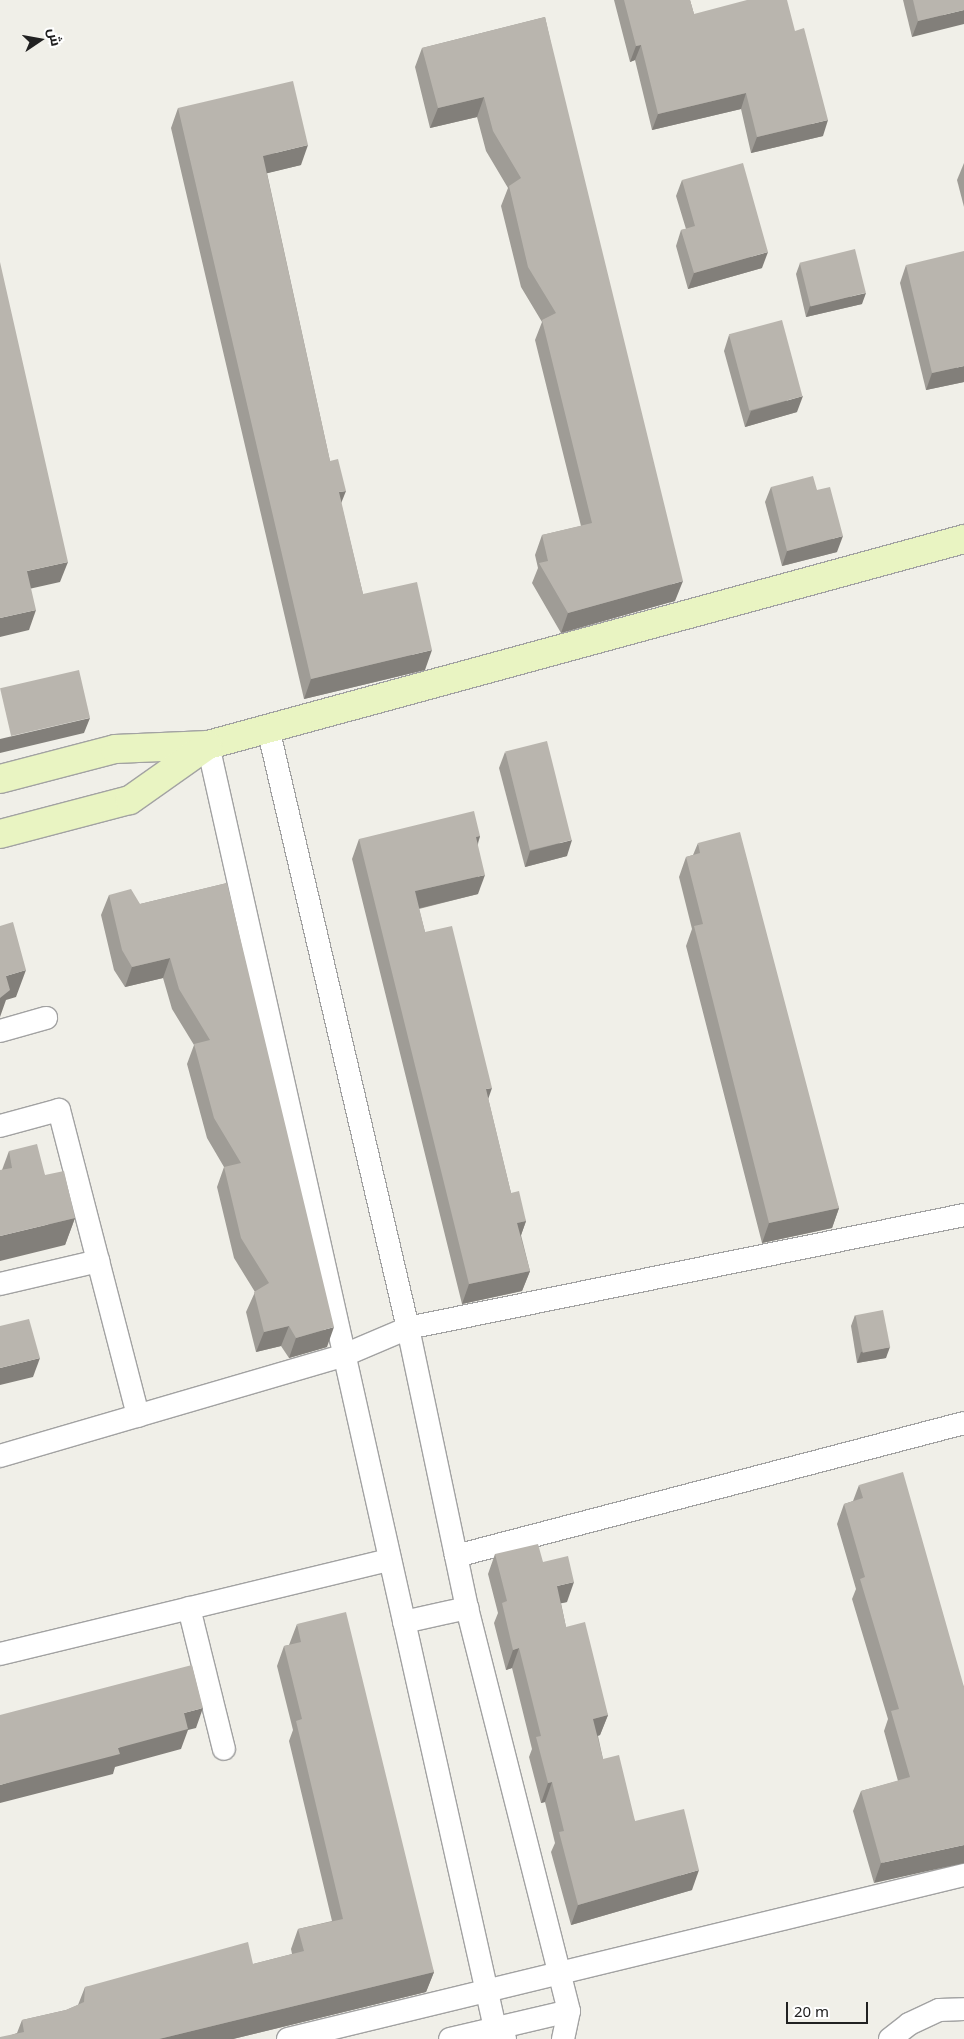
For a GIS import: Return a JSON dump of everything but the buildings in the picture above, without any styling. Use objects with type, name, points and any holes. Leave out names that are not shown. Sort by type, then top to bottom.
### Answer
[{"type":"main road","points":[[0,779],[115,749],[208,745],[964,540]]},
{"type":"main road","points":[[0,834],[130,800],[208,745]]},
{"type":"street","points":[[268,728],[408,1328],[467,1608],[569,2011],[563,2039]]},
{"type":"street","points":[[208,745],[342,1356],[488,1990],[500,2033]]},
{"type":"street","points":[[0,1031],[46,1018]]},
{"type":"street","points":[[0,1126],[59,1110],[138,1416]]},
{"type":"street","points":[[0,1456],[342,1356],[408,1328],[964,1215]]},
{"type":"street","points":[[0,1284],[98,1261]]},
{"type":"street","points":[[456,1556],[964,1423]]},
{"type":"street","points":[[0,1654],[390,1560]]},
{"type":"street","points":[[189,1608],[224,1749]]},
{"type":"street","points":[[404,1622],[467,1608]]},
{"type":"street","points":[[288,2039],[964,1875]]},
{"type":"street","points":[[890,2039],[909,2024],[939,2010],[964,2009]]},
{"type":"street","points":[[450,2039],[500,2033],[569,2011]]}]
